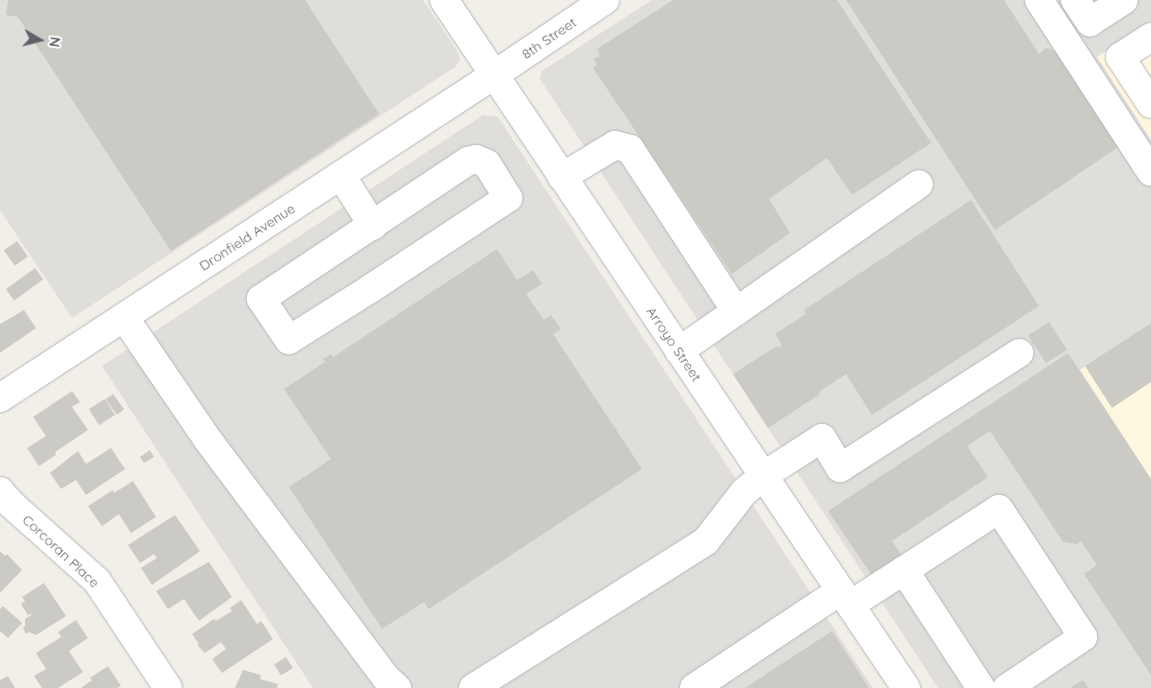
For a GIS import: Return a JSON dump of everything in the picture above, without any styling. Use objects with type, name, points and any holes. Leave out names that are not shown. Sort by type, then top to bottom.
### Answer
[{"type":"street","name":"Arroyo Street","points":[[444,0],[906,688]]},
{"type":"street","name":"8th Street","points":[[494,76],[605,0]]},
{"type":"street","points":[[1039,0],[1151,172]]},
{"type":"street","points":[[1075,0],[1090,22],[1124,0]]},
{"type":"street","points":[[1151,37],[1120,57],[1151,104]]},
{"type":"street","name":"Dronfield Avenue","points":[[0,398],[494,76]]},
{"type":"street","points":[[562,177],[615,145],[630,149],[736,311]]},
{"type":"street","points":[[476,160],[487,164],[508,198],[289,340],[261,299],[373,226],[468,161],[476,160]]},
{"type":"street","points":[[341,175],[373,226]]},
{"type":"street","points":[[679,351],[919,184]]},
{"type":"street","points":[[124,317],[202,432],[386,678],[397,688]]},
{"type":"street","points":[[473,688],[706,541],[734,508],[744,492],[763,476],[822,438],[840,468],[1019,353]]},
{"type":"street","name":"Corcoran Place","points":[[0,491],[11,504],[97,581],[168,688]]},
{"type":"street","points":[[694,688],[845,598],[904,570],[999,509],[1083,637],[1007,688]]},
{"type":"street","points":[[904,570],[981,688]]},
{"type":"shaded area","points":[[0,0],[423,0],[457,51],[460,60],[455,67],[72,318],[0,210]]},
{"type":"shaded area","points":[[652,0],[1151,0],[1151,21],[1097,57],[1151,140],[1151,323],[1080,370],[1151,479],[1151,688],[938,688],[540,79],[542,71]]},
{"type":"shaded area","points":[[1151,21],[1151,140],[1097,57]]},
{"type":"shaded area","points":[[483,115],[498,117],[873,688],[313,688],[102,366]]},
{"type":"shaded area","points":[[1151,323],[1151,479],[1080,370]]},
{"type":"building","points":[[8,0],[305,0],[379,114],[171,251],[18,17],[6,15]]},
{"type":"building","points":[[673,0],[837,0],[931,143],[852,195],[827,158],[769,199],[790,233],[732,274],[593,68],[597,64],[593,59],[600,56],[597,49]]},
{"type":"building","points":[[846,0],[1004,0],[1039,54],[1046,48],[1058,51],[1120,146],[995,230]]},
{"type":"building","points":[[971,200],[1039,306],[872,415],[846,374],[819,392],[820,394],[768,428],[733,374],[777,346],[779,348],[782,345],[775,334],[806,314],[804,310]]},
{"type":"building","points":[[17,241],[28,257],[15,266],[4,250]]},
{"type":"building","points":[[497,249],[517,280],[533,270],[542,284],[526,294],[544,320],[551,315],[561,329],[553,334],[642,469],[429,609],[424,602],[382,629],[289,487],[331,459],[284,389],[325,362],[323,359],[331,354],[333,357]]},
{"type":"building","points":[[35,268],[43,279],[14,300],[6,289]]},
{"type":"building","points":[[24,310],[36,328],[0,353],[0,324]]},
{"type":"building","points":[[1049,322],[1067,350],[1046,363],[1028,336]]},
{"type":"building","points":[[1151,323],[1151,382],[1112,408],[1085,366]]},
{"type":"building","points":[[1068,353],[1151,479],[1151,675],[1084,574],[1097,565],[1081,541],[1077,544],[1063,542],[990,431],[967,446],[988,477],[892,541],[901,555],[871,574],[828,511]]},
{"type":"building","points":[[72,391],[80,402],[72,407],[88,430],[55,452],[56,455],[39,466],[27,448],[46,436],[33,417]]},
{"type":"building","points":[[113,394],[124,409],[117,415],[106,399]]},
{"type":"building","points":[[105,399],[115,415],[99,425],[89,409]]},
{"type":"building","points":[[111,448],[125,469],[86,495],[76,480],[61,489],[50,473],[78,451],[86,464]]},
{"type":"building","points":[[150,450],[154,457],[144,463],[140,457]]},
{"type":"building","points":[[133,481],[156,517],[131,533],[119,514],[102,526],[88,506],[113,490],[114,493]]},
{"type":"building","points":[[175,515],[200,551],[152,585],[141,568],[157,558],[154,554],[140,563],[128,545]]},
{"type":"building","points":[[0,551],[5,556],[7,554],[22,570],[0,593]]},
{"type":"building","points":[[209,562],[232,597],[199,621],[184,599],[168,609],[156,591]]},
{"type":"building","points":[[44,583],[66,616],[36,635],[29,632],[26,634],[23,628],[25,626],[25,619],[34,613],[28,615],[21,604],[25,601],[22,597]]},
{"type":"building","points":[[241,600],[257,624],[261,621],[273,639],[222,673],[212,659],[226,649],[221,642],[205,653],[197,645],[199,644],[192,634],[214,619],[216,621],[232,611],[230,608]]},
{"type":"building","points":[[3,606],[22,623],[8,638],[0,631],[0,609]]},
{"type":"building","points":[[76,620],[88,638],[69,651],[83,672],[58,688],[42,688],[34,676],[46,669],[36,653],[61,637],[58,632]]},
{"type":"building","points":[[832,631],[869,688],[745,688]]},
{"type":"building","points":[[286,657],[293,668],[281,675],[274,664]]},
{"type":"building","points":[[108,666],[121,686],[117,688],[81,688],[92,680],[90,678]]},
{"type":"building","points":[[243,670],[261,675],[260,679],[278,684],[277,688],[235,688]]},
{"type":"building","points":[[8,676],[15,688],[0,688],[0,680]]},
{"type":"building","points":[[1083,680],[1089,688],[1070,688]]}]
